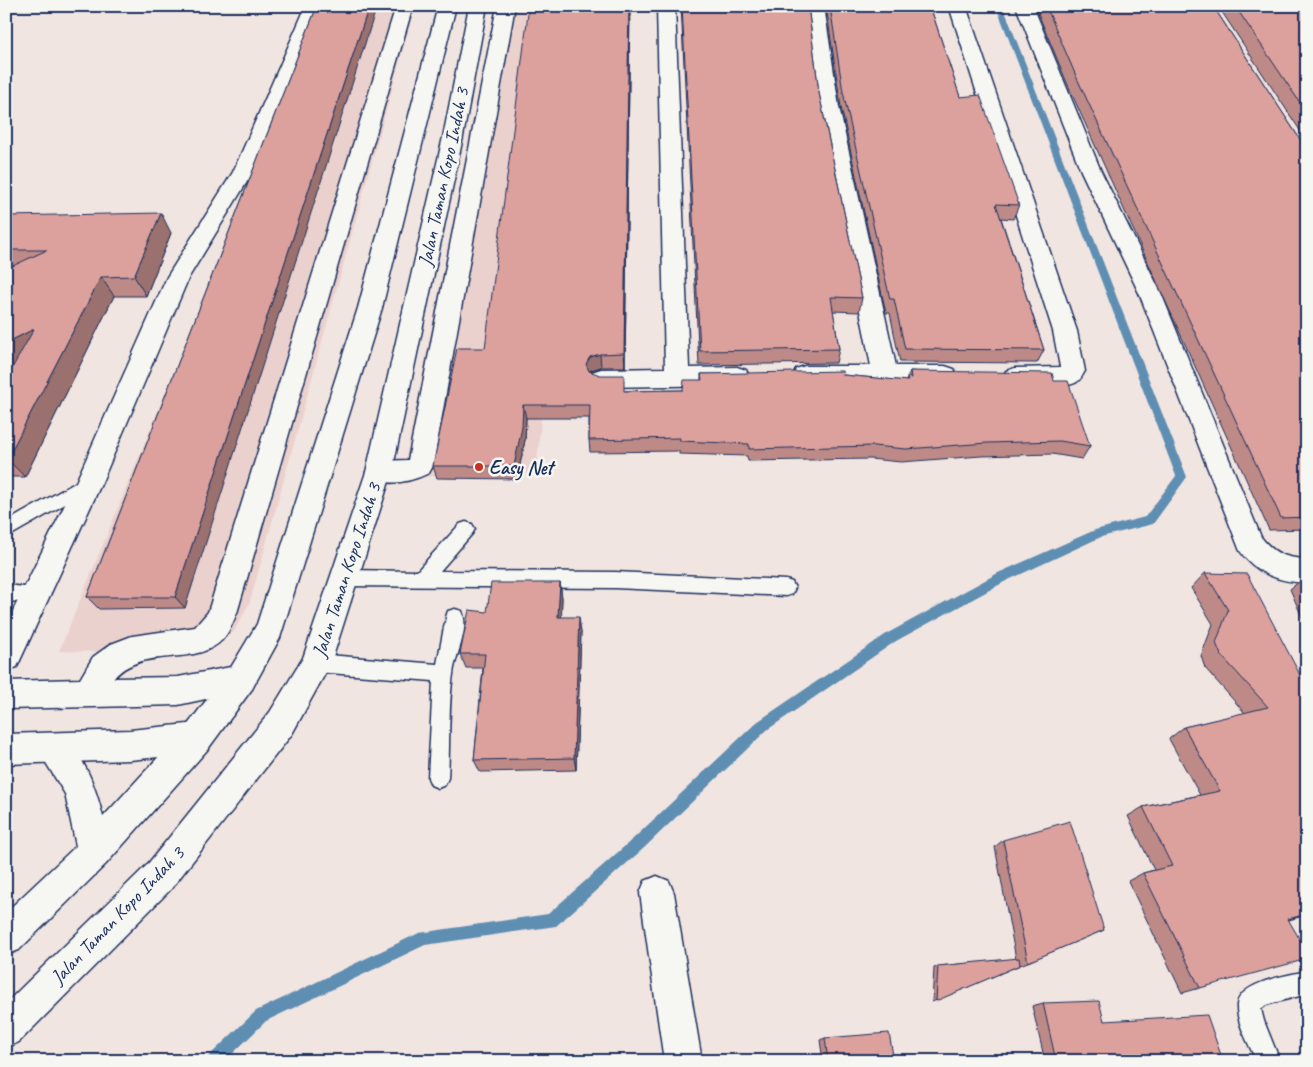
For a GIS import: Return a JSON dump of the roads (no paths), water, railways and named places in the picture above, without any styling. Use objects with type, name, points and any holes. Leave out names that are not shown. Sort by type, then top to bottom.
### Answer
[{"type":"street","points":[[6,657],[89,482],[178,277],[243,172],[315,6]]},
{"type":"street","points":[[88,694],[98,672],[108,661],[123,652],[193,640],[206,636],[216,626],[226,604],[405,6]]},
{"type":"street","name":"Jalan Taman Kopo Indah 3","points":[[6,937],[94,852],[198,738],[242,679],[270,630],[370,308],[447,6]]},
{"type":"street","name":"Jalan Taman Kopo Indah 3","points":[[6,1029],[159,877],[281,723],[316,663],[342,578],[379,472],[453,138],[478,6]]},
{"type":"street","points":[[379,472],[410,471],[420,466],[422,462],[480,138],[506,6]]},
{"type":"street","points":[[666,6],[677,378]]},
{"type":"street","points":[[815,6],[829,107],[885,373]]},
{"type":"street","points":[[957,6],[1064,331],[1073,371],[1068,376],[1055,378],[995,376]]},
{"type":"street","points":[[1024,6],[1091,171],[1150,293],[1250,543],[1258,556],[1270,565],[1287,571],[1307,571]]},
{"type":"street","points":[[453,138],[480,138]]},
{"type":"street","points":[[370,308],[414,308]]},
{"type":"street","points":[[786,375],[885,373],[965,375]]},
{"type":"street","points":[[601,378],[757,376]]},
{"type":"street","points":[[6,695],[178,691],[242,679]]},
{"type":"street","points":[[6,749],[130,745],[198,738]]},
{"type":"street","points":[[53,748],[80,788],[94,852]]},
{"type":"street","points":[[657,893],[683,1061]]},
{"type":"lane","points":[[6,531],[89,482]]},
{"type":"lane","points":[[421,579],[466,529]]},
{"type":"lane","points":[[342,578],[615,580],[786,588]]},
{"type":"lane","points":[[6,593],[36,594]]},
{"type":"lane","points":[[438,778],[443,673],[450,653],[455,617]]},
{"type":"lane","points":[[316,663],[443,673]]},
{"type":"lane","points":[[1268,1061],[1252,1021],[1249,1005],[1259,995],[1307,982]]},
{"type":"waterway","points":[[214,1061],[261,1016],[424,938],[551,921],[639,843],[762,726],[892,637],[1002,577],[1099,533],[1149,521],[1182,477],[999,6]]},
{"type":"place","name":"Easy Net","points":[[479,467]]}]
